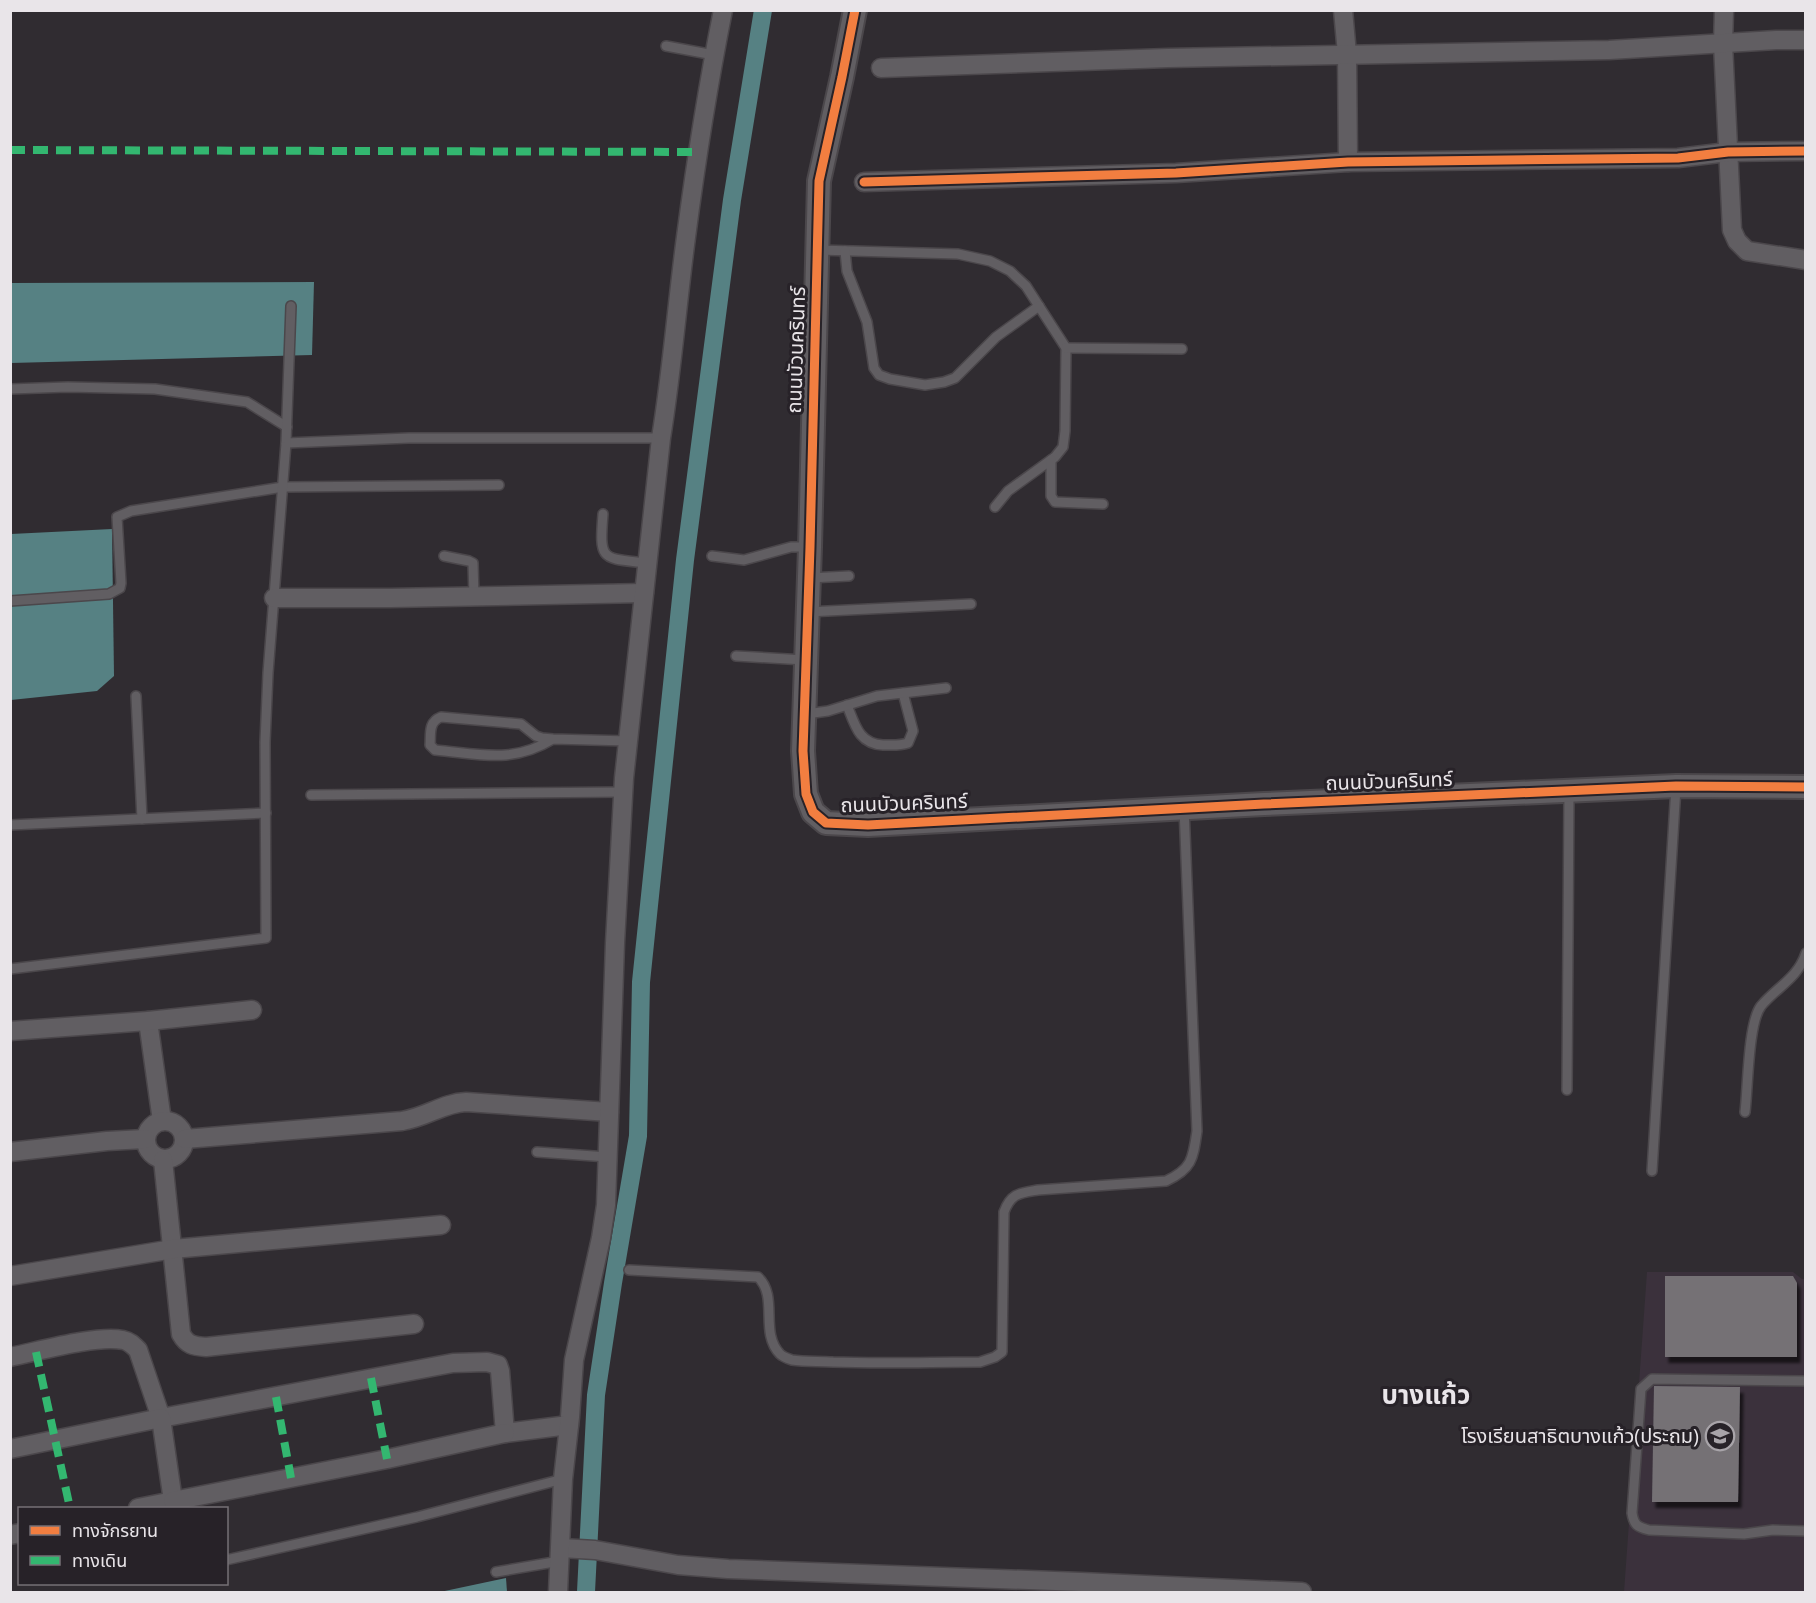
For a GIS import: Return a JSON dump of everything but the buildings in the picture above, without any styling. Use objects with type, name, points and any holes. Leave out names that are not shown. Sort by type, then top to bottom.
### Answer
[{"type":"street","points":[[558,1593],[563,1479],[574,1360],[606,1205],[623,792],[628,741],[661,438],[670,384],[686,238],[723,10]]},
{"type":"street","name":"ถนนบัวนครินทร์","points":[[855,10],[819,181],[803,751],[806,794],[813,812],[826,823],[868,825],[1676,786],[1806,787]]},
{"type":"street","points":[[1343,10],[1347,54],[1348,162]]},
{"type":"street","points":[[1724,10],[1723,44],[1732,230],[1737,241],[1747,251],[1806,260]]},
{"type":"street","points":[[881,68],[1168,58],[1609,50],[1806,40]]},
{"type":"street","points":[[864,182],[1176,173],[1348,162],[1678,158],[1728,153],[1806,151]]},
{"type":"street","points":[[274,598],[644,593]]},
{"type":"street","points":[[10,1031],[148,1021],[252,1010]]},
{"type":"street","points":[[148,1021],[162,1121]]},
{"type":"street","points":[[185,1139],[402,1121],[417,1118],[451,1103],[466,1102],[609,1112]]},
{"type":"street","points":[[162,1121],[170,1121],[177,1125],[183,1131],[185,1139],[178,1154],[171,1159],[163,1160],[150,1153],[145,1139],[150,1127],[162,1121]]},
{"type":"street","points":[[10,1152],[145,1139]]},
{"type":"street","points":[[163,1160],[181,1334],[185,1342],[192,1346],[206,1347],[414,1324]]},
{"type":"street","points":[[10,1276],[173,1249],[441,1225]]},
{"type":"street","points":[[10,1357],[103,1339],[124,1340],[132,1343],[138,1350],[162,1418],[174,1501]]},
{"type":"street","points":[[10,1449],[453,1363],[487,1362],[498,1365],[505,1433]]},
{"type":"street","points":[[147,1507],[505,1433],[569,1425]]},
{"type":"street","points":[[561,1552],[595,1550],[678,1565],[728,1569],[1302,1593]]},
{"type":"lane","points":[[666,46],[714,55]]},
{"type":"lane","points":[[818,250],[958,254],[990,261],[1010,271],[1026,286],[1066,348],[1063,447],[1051,460],[1013,486],[995,507]]},
{"type":"lane","points":[[845,251],[847,271],[867,322],[870,355],[874,368],[879,375],[890,379],[925,385],[955,378],[996,337],[1039,306]]},
{"type":"lane","points":[[10,969],[266,938],[267,684],[286,443],[291,306]]},
{"type":"lane","points":[[1066,348],[1182,349]]},
{"type":"lane","points":[[10,389],[155,388],[247,402],[287,427]]},
{"type":"lane","points":[[286,443],[409,438],[661,438]]},
{"type":"lane","points":[[1051,460],[1051,496],[1055,502],[1103,504]]},
{"type":"lane","points":[[10,601],[109,594],[120,588],[117,517],[131,511],[283,487],[500,485]]},
{"type":"lane","points":[[603,514],[600,543],[603,551],[614,560],[647,563]]},
{"type":"lane","points":[[712,556],[744,560],[791,547],[810,547]]},
{"type":"lane","points":[[444,556],[473,563],[474,597]]},
{"type":"lane","points":[[809,578],[849,576]]},
{"type":"lane","points":[[807,612],[971,604]]},
{"type":"lane","points":[[736,656],[806,660]]},
{"type":"lane","points":[[804,715],[877,696],[946,688]]},
{"type":"lane","points":[[847,705],[860,735],[866,741],[876,745],[899,746],[908,743],[913,731],[903,693]]},
{"type":"lane","points":[[136,696],[142,819]]},
{"type":"lane","points":[[553,739],[536,749],[506,757],[435,750],[430,746],[431,726],[433,721],[441,717],[521,724],[536,736],[553,739],[628,741]]},
{"type":"lane","points":[[1652,1170],[1676,786]]},
{"type":"lane","points":[[1567,1090],[1569,791]]},
{"type":"lane","points":[[311,795],[623,792]]},
{"type":"lane","points":[[629,1270],[758,1277],[765,1284],[768,1296],[768,1321],[773,1342],[780,1354],[790,1360],[858,1363],[980,1362],[994,1358],[1002,1352],[1004,1212],[1008,1201],[1018,1193],[1038,1190],[1166,1181],[1182,1174],[1193,1159],[1197,1131],[1184,808]]},
{"type":"lane","points":[[10,825],[266,813]]},
{"type":"lane","points":[[1745,1112],[1754,1023],[1760,1007],[1788,981],[1799,968],[1806,953]]},
{"type":"lane","points":[[537,1152],[608,1157]]},
{"type":"lane","points":[[1806,1381],[1652,1379],[1646,1383],[1641,1389],[1632,1513],[1634,1523],[1638,1528],[1649,1530],[1744,1534],[1773,1530],[1806,1531]]},
{"type":"lane","points":[[228,1560],[427,1514],[563,1479]]},
{"type":"lane","points":[[496,1572],[561,1552]]},
{"type":"shaded area","name":"โรงเรียนสาธิตบางแก้ว(ประถม)","points":[[1647,1272],[1793,1272],[1805,1279],[1805,1592],[1624,1592]]},
{"type":"water","points":[[314,282],[312,355],[11,363],[10,283]]},
{"type":"water","points":[[112,529],[114,676],[97,691],[11,700],[11,534]]},
{"type":"water","points":[[506,1578],[507,1592],[440,1592]]},
{"type":"waterway","points":[[586,1592],[596,1395],[638,1136],[641,982],[685,560],[732,200],[763,10]]},
{"type":"marked path","points":[[10,150],[699,152]]},
{"type":"marked path","points":[[36,1352],[70,1507]]},
{"type":"marked path","points":[[371,1378],[387,1459]]},
{"type":"marked path","points":[[276,1397],[291,1478]]},
{"type":"cycle path","points":[[855,10],[819,181],[803,751],[806,794],[813,812],[826,823],[868,825],[1264,804],[1676,786],[1806,787]]},
{"type":"cycle path","points":[[864,182],[1176,173],[1348,162],[1678,158],[1728,152],[1806,151]]},
{"type":"place","name":"โรงเรียนสาธิตบางแก้ว(ประถม)","points":[[1720,1436]]},
{"type":"district","name":"บางแก้ว","points":[[1426,1395]]}]
